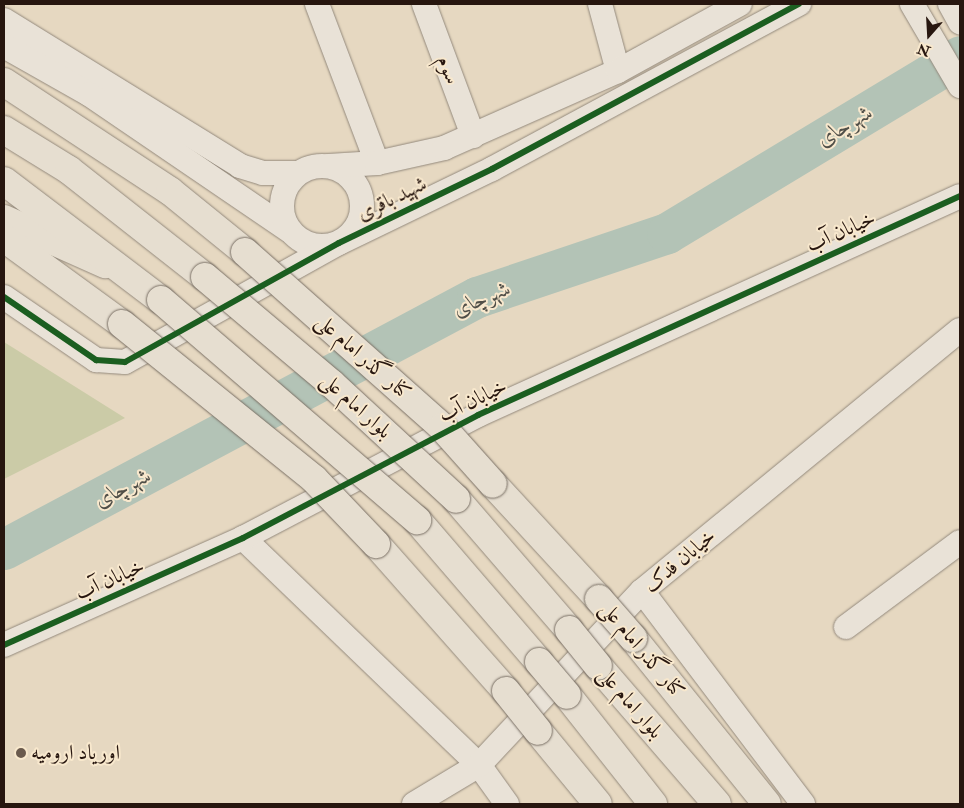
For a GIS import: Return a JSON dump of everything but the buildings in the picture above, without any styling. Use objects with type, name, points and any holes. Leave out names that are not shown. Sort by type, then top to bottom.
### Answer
[{"type":"main road","name":"کنار گذر امام علی","points":[[4,82],[170,191],[245,252],[442,427],[633,638],[767,804]]},
{"type":"main road","name":"بلوار امام علی","points":[[4,130],[69,170],[205,277],[332,384],[456,499],[717,804]]},
{"type":"main road","name":"بلوار امام علی","points":[[4,181],[161,300],[417,520],[567,695],[653,804]]},
{"type":"main road","points":[[4,219],[128,274]]},
{"type":"main road","points":[[4,238],[122,324],[314,479],[376,544],[506,691],[598,804]]},
{"type":"street","points":[[317,4],[377,163]]},
{"type":"street","name":"سوم","points":[[424,4],[473,136]]},
{"type":"street","points":[[600,4],[618,72]]},
{"type":"street","name":"شهید باقری","points":[[4,297],[96,360],[125,362],[340,243],[492,169],[799,4]]},
{"type":"street","points":[[912,4],[960,86]]},
{"type":"street","points":[[950,4],[960,22]]},
{"type":"street","name":"شهید باقری","points":[[329,166],[377,163],[444,148],[618,72],[730,7]]},
{"type":"street","points":[[4,20],[240,166],[263,173],[298,173],[329,166],[350,178],[362,199],[359,223],[340,243],[312,246],[97,99],[4,46]]},
{"type":"street","points":[[290,231],[283,220],[282,194],[298,173]]},
{"type":"street","name":"خیابان آب","points":[[4,645],[243,538],[478,415],[960,196]]},
{"type":"street","name":"خیابان فدک","points":[[414,804],[479,765],[642,591],[960,330]]},
{"type":"street","points":[[243,538],[479,765],[507,804]]},
{"type":"street","points":[[846,627],[960,542]]},
{"type":"street","points":[[642,591],[803,804]]},
{"type":"green space","points":[[4,342],[125,418],[4,479]]},
{"type":"waterway","name":"شهرچای","points":[[4,549],[477,297],[667,233],[960,56]]},
{"type":"cycle path","points":[[4,297],[96,360],[125,362],[339,243],[492,169],[799,4]]},
{"type":"cycle path","points":[[4,645],[243,538],[478,415],[960,196]]},
{"type":"place","name":"اوریاد ارومیه","points":[[21,753]]}]
